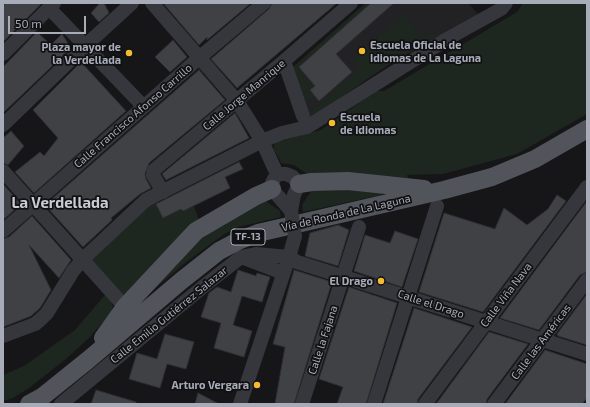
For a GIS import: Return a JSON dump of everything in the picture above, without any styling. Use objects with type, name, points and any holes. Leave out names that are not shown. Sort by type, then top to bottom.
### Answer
[{"type":"main road","name":"Vía de Ronda de La Laguna","points":[[29,404],[42,397],[86,362],[181,281],[219,251],[238,241],[258,233],[444,190],[492,177],[535,160],[587,129]]},
{"type":"main road","points":[[86,362],[125,307],[196,231],[256,196],[274,181]]},
{"type":"main road","points":[[299,184],[312,182],[348,181],[403,188],[444,190]]},
{"type":"street","points":[[3,125],[132,3]]},
{"type":"street","points":[[152,3],[237,101],[262,141],[274,181],[291,211],[296,236],[240,404]]},
{"type":"street","name":"Calle Francisco Afonso Carrillo","points":[[3,231],[199,58],[264,3]]},
{"type":"street","name":"Calle Jorge Manrique","points":[[163,192],[153,175],[154,170],[351,3]]},
{"type":"street","points":[[3,336],[35,324],[41,319],[47,313],[73,271],[83,259],[146,200],[262,141],[282,133],[307,127],[447,39],[501,9],[506,3]]},
{"type":"street","points":[[3,54],[51,6],[85,46],[144,107]]},
{"type":"street","points":[[284,61],[303,116]]},
{"type":"street","points":[[3,171],[125,307]]},
{"type":"street","points":[[274,181],[286,174],[293,177],[299,184],[294,195],[291,211]]},
{"type":"street","name":"Calle Viña Nava","points":[[425,404],[587,188]]},
{"type":"street","points":[[374,404],[409,297],[436,206]]},
{"type":"street","name":"Calle la Fajana","points":[[302,404],[359,227]]},
{"type":"street","name":"Calle Emilio Gutiérrez Salazar","points":[[61,404],[198,290],[242,257],[256,254],[289,257]]},
{"type":"street","points":[[242,257],[283,273]]},
{"type":"street","name":"Calle el Drago","points":[[289,257],[297,262],[587,354]]},
{"type":"street","name":"Calle las Américas","points":[[494,404],[587,280]]},
{"type":"street","points":[[76,392],[86,362]]},
{"type":"shaded area","name":"Escuela Oficial de Idiomas de La Laguna","points":[[366,3],[468,3],[478,14],[388,65],[311,118],[292,68]]},
{"type":"shaded area","points":[[366,3],[371,3],[299,67],[315,86],[310,90],[315,96],[305,101],[292,68]]},
{"type":"shaded area","points":[[523,3],[587,3],[587,114],[517,154],[443,174],[407,175],[409,181],[307,174],[294,165],[281,163],[274,150],[274,145],[276,142],[321,130],[376,91],[384,91],[517,12]]},
{"type":"shaded area","points":[[403,15],[423,37],[431,31],[436,37],[388,65],[315,117],[311,118],[309,113],[359,69],[352,60]]},
{"type":"shaded area","points":[[313,188],[384,190],[381,195],[303,212],[302,205]]},
{"type":"shaded area","points":[[264,200],[280,211],[281,217],[238,227],[223,235],[185,263],[140,301],[199,236]]},
{"type":"shaded area","points":[[156,202],[164,218],[181,209],[194,206],[199,220],[130,293],[123,295],[90,259],[147,207]]},
{"type":"shaded area","points":[[105,295],[111,301],[113,306],[111,313],[90,337],[66,359],[29,388],[13,398],[3,401],[3,375],[24,366],[75,330]]},
{"type":"building","points":[[6,3],[42,3],[3,42],[3,6]]},
{"type":"building","points":[[100,3],[104,3],[109,13],[99,22],[91,13]]},
{"type":"building","points":[[163,3],[251,3],[199,45]]},
{"type":"building","points":[[272,3],[337,3],[237,88],[211,59],[269,9]]},
{"type":"building","points":[[371,3],[394,3],[336,54],[352,72],[319,101],[310,90],[315,86],[299,67]]},
{"type":"building","points":[[37,32],[51,45],[62,34],[71,48],[3,113],[3,67]]},
{"type":"building","points":[[173,40],[187,57],[170,72],[155,57]]},
{"type":"building","points":[[81,62],[126,111],[34,193],[15,172],[40,152],[44,156],[58,138],[33,110]]},
{"type":"building","points":[[199,70],[225,100],[149,163],[145,174],[151,188],[140,194],[111,218],[112,220],[83,247],[45,205]]},
{"type":"building","points":[[235,113],[249,138],[166,180],[162,174]]},
{"type":"building","points":[[11,131],[24,146],[8,165],[3,163],[3,138]]},
{"type":"building","points":[[239,162],[243,169],[225,177],[230,188],[183,211],[181,209],[163,218],[156,204]]},
{"type":"building","points":[[3,184],[21,204],[3,220]]},
{"type":"building","points":[[557,195],[566,201],[483,312],[419,292],[444,213],[495,229],[504,208],[527,225],[548,209]]},
{"type":"building","points":[[587,201],[587,272],[580,275],[539,330],[500,318]]},
{"type":"building","points":[[32,216],[71,260],[59,278],[29,245],[51,290],[40,308],[31,316],[3,327],[3,239],[9,237]]},
{"type":"building","points":[[338,225],[349,230],[338,266],[305,256],[310,233]]},
{"type":"building","points":[[395,231],[418,239],[402,287],[354,271],[365,235],[390,243]]},
{"type":"building","points":[[238,270],[256,276],[257,273],[270,277],[262,302],[242,296],[233,325],[252,331],[244,357],[214,348],[221,323],[201,317],[209,293],[217,287],[231,292]]},
{"type":"building","points":[[294,270],[332,282],[294,404],[275,404],[285,347],[273,344]]},
{"type":"building","points":[[349,287],[397,303],[366,404],[337,404],[343,387],[319,379]]},
{"type":"building","points":[[587,294],[587,345],[558,336],[557,334]]},
{"type":"building","points":[[414,308],[472,327],[418,399],[417,404],[383,404]]},
{"type":"building","points":[[489,332],[528,344],[487,399],[486,404],[436,404]]},
{"type":"building","points":[[165,334],[194,342],[186,369],[167,364],[160,388],[129,379],[137,353],[157,359]]},
{"type":"building","points":[[545,350],[587,364],[587,398],[582,404],[505,404]]},
{"type":"building","points":[[96,390],[136,402],[136,404],[91,404]]},
{"type":"building","points":[[198,393],[219,404],[195,404]]},
{"type":"place","name":"Escuela Oficial de Idiomas de La Laguna","points":[[362,51]]},
{"type":"place","name":"Plaza mayor de la Verdellada","points":[[129,53]]},
{"type":"place","name":"Escuela de Idiomas","points":[[332,123]]},
{"type":"place","name":"El Drago","points":[[381,281]]},
{"type":"place","name":"Arturo Vergara","points":[[257,385]]},
{"type":"district","name":"La Verdellada","points":[[60,203]]}]
